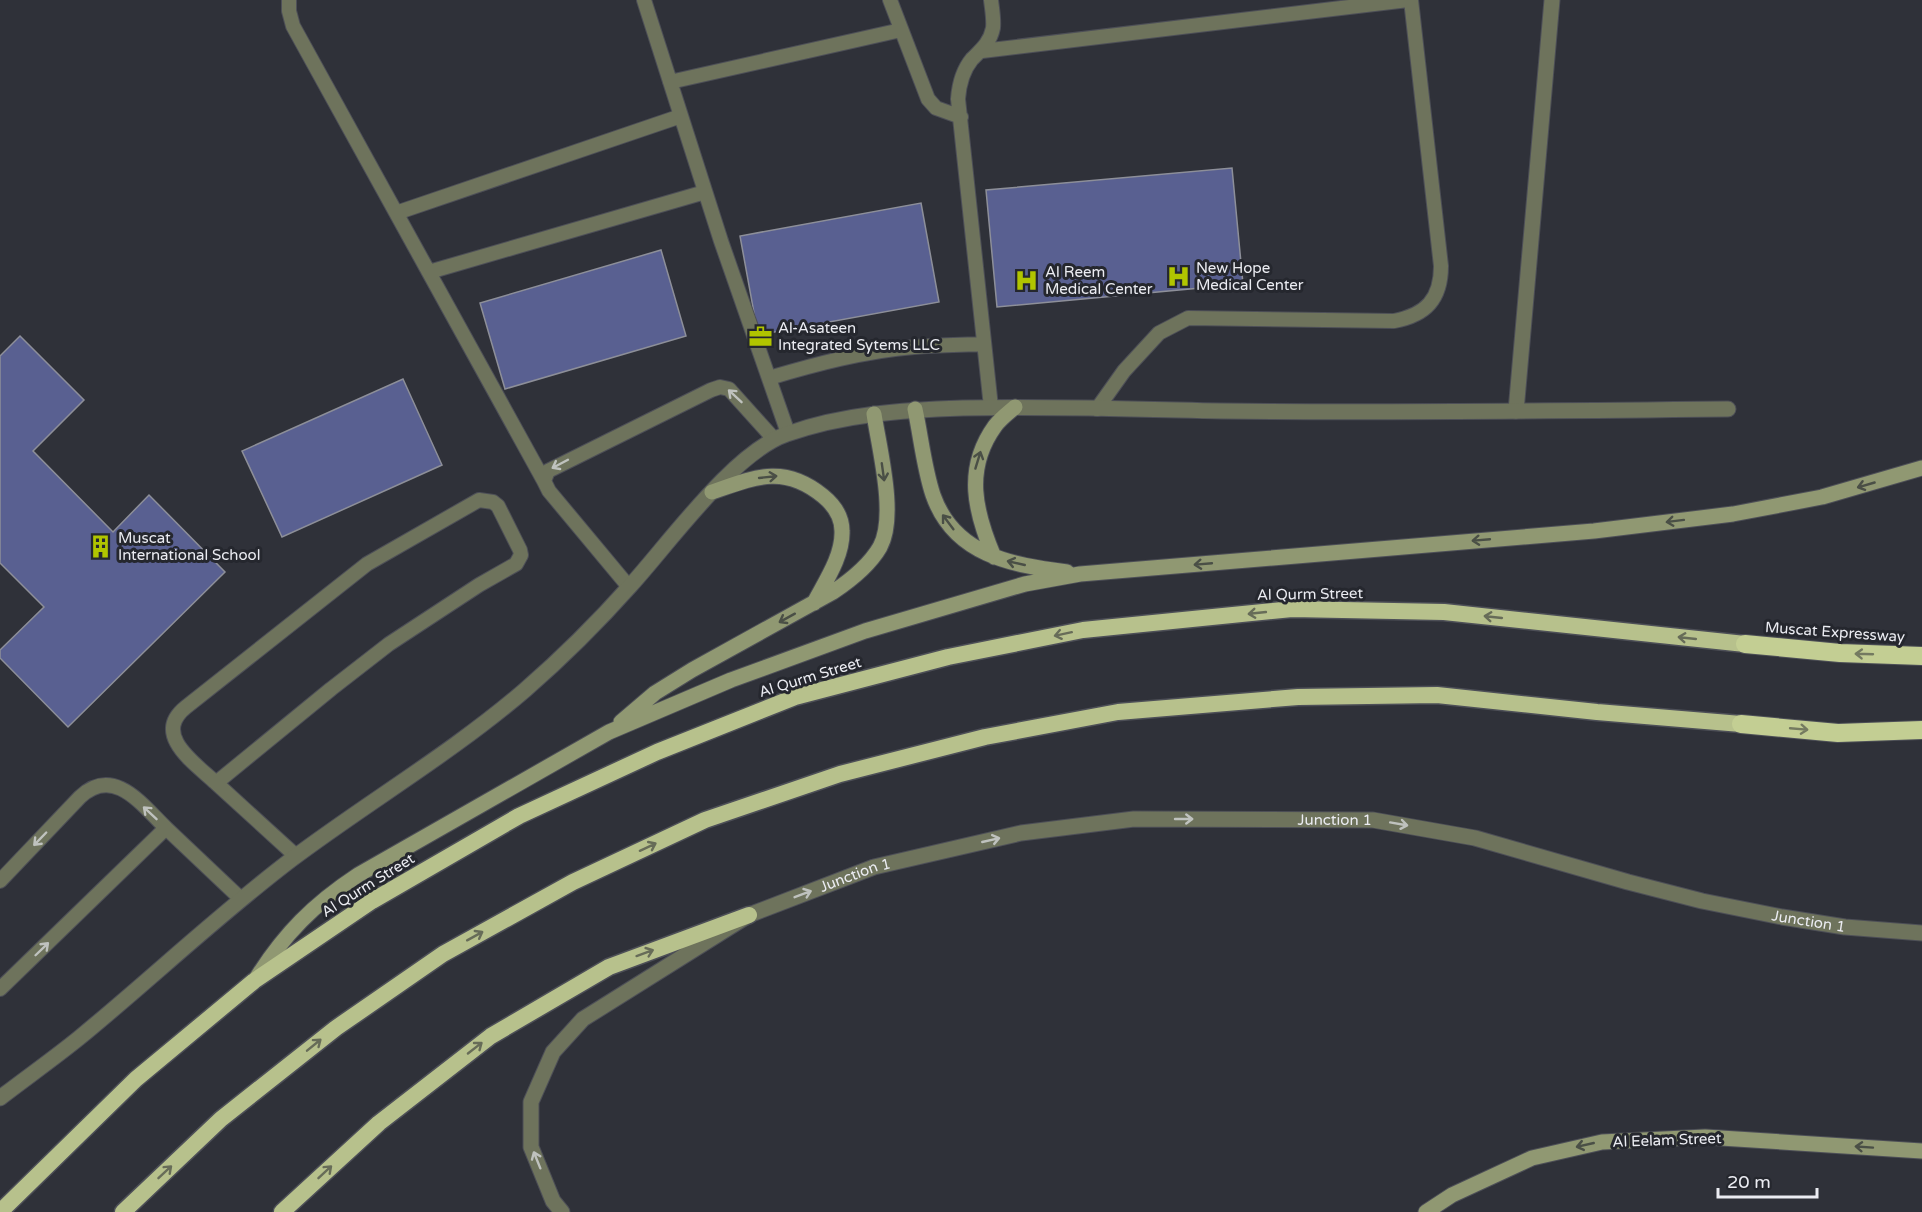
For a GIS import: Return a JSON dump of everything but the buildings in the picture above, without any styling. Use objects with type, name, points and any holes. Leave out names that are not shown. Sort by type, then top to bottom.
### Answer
[{"type":"highway","name":"Al Qurm Street","points":[[0,1212],[136,1079],[254,981],[372,901],[519,816],[657,752],[795,697],[948,657],[1083,630],[1292,609],[1444,612],[1745,644]]},
{"type":"highway","name":"Muscat Expressway","points":[[1745,644],[1840,653],[1922,656]]},
{"type":"highway","points":[[123,1212],[221,1119],[336,1028],[443,954],[573,882],[705,820],[840,774],[985,737],[1118,712],[1298,697],[1437,695],[1838,733],[1922,730]]},
{"type":"highway","points":[[282,1212],[379,1122],[491,1036],[609,967],[749,915]]},
{"type":"main road","points":[[994,557],[982,531],[976,502],[974,474],[982,448],[996,426],[1015,406]]},
{"type":"main road","points":[[915,409],[933,494],[942,515],[956,532],[974,547],[994,557],[1042,569],[1080,574]]},
{"type":"main road","points":[[609,732],[655,693],[852,579],[880,547],[885,533],[887,503],[874,414]]},
{"type":"main road","points":[[254,981],[295,925],[342,885],[609,732],[731,680],[865,631],[1024,584],[1080,574],[1594,531],[1732,514],[1822,497],[1922,468]]},
{"type":"main road","points":[[712,492],[744,481],[771,476],[789,477],[812,486],[830,502],[837,511],[842,531],[840,546],[835,562],[814,603]]},
{"type":"main road","name":"Al Eelam Street","points":[[1426,1212],[1452,1195],[1532,1158],[1602,1142],[1705,1137],[1922,1150]]},
{"type":"street","points":[[1516,411],[1552,0]]},
{"type":"street","points":[[0,1098],[77,1039],[241,899],[296,856],[524,691],[580,639],[712,492],[754,453],[781,436],[821,423],[874,414],[915,409],[1015,406],[1348,413],[1728,410]]},
{"type":"street","name":"Junction 1","points":[[562,1212],[554,1201],[531,1147],[531,1102],[553,1052],[583,1019],[749,915],[874,867],[1021,833],[1134,819],[1373,820],[1464,836],[1702,901],[1845,927],[1922,933]]},
{"type":"lane","points":[[289,0],[293,26],[549,491],[629,587]]},
{"type":"lane","points":[[644,0],[705,192],[769,378],[781,436]]},
{"type":"lane","points":[[890,0],[928,99],[936,108],[961,117]]},
{"type":"lane","points":[[991,407],[958,99],[959,85],[972,60],[987,43],[993,29],[992,0]]},
{"type":"lane","points":[[982,51],[1410,0],[1441,266],[1439,286],[1430,304],[1413,316],[1394,321],[1188,318],[1159,333],[1124,371],[1097,409]]},
{"type":"lane","points":[[670,82],[901,30]]},
{"type":"lane","points":[[396,213],[681,116]]},
{"type":"lane","points":[[429,272],[705,192]]},
{"type":"lane","points":[[769,378],[858,355],[913,347],[984,344]]},
{"type":"lane","points":[[544,481],[548,471],[556,466],[720,387],[729,389],[781,436]]},
{"type":"lane","points":[[216,783],[389,644],[479,585],[516,564],[521,555],[520,550],[498,506],[486,500],[473,502],[368,564],[178,712],[172,729],[177,746],[216,783],[296,856]]},
{"type":"lane","points":[[0,881],[87,790],[106,784],[125,790],[241,899]]},
{"type":"lane","points":[[0,989],[166,828]]},
{"type":"place","name":"New Hope Medical Center","points":[[1178,277]]},
{"type":"place","name":"Al Reem Medical Center","points":[[1027,281]]},
{"type":"place","name":"Al-Asateen Integrated Sytems LLC","points":[[760,337]]},
{"type":"place","name":"Muscat International School","points":[[100,547]]}]
